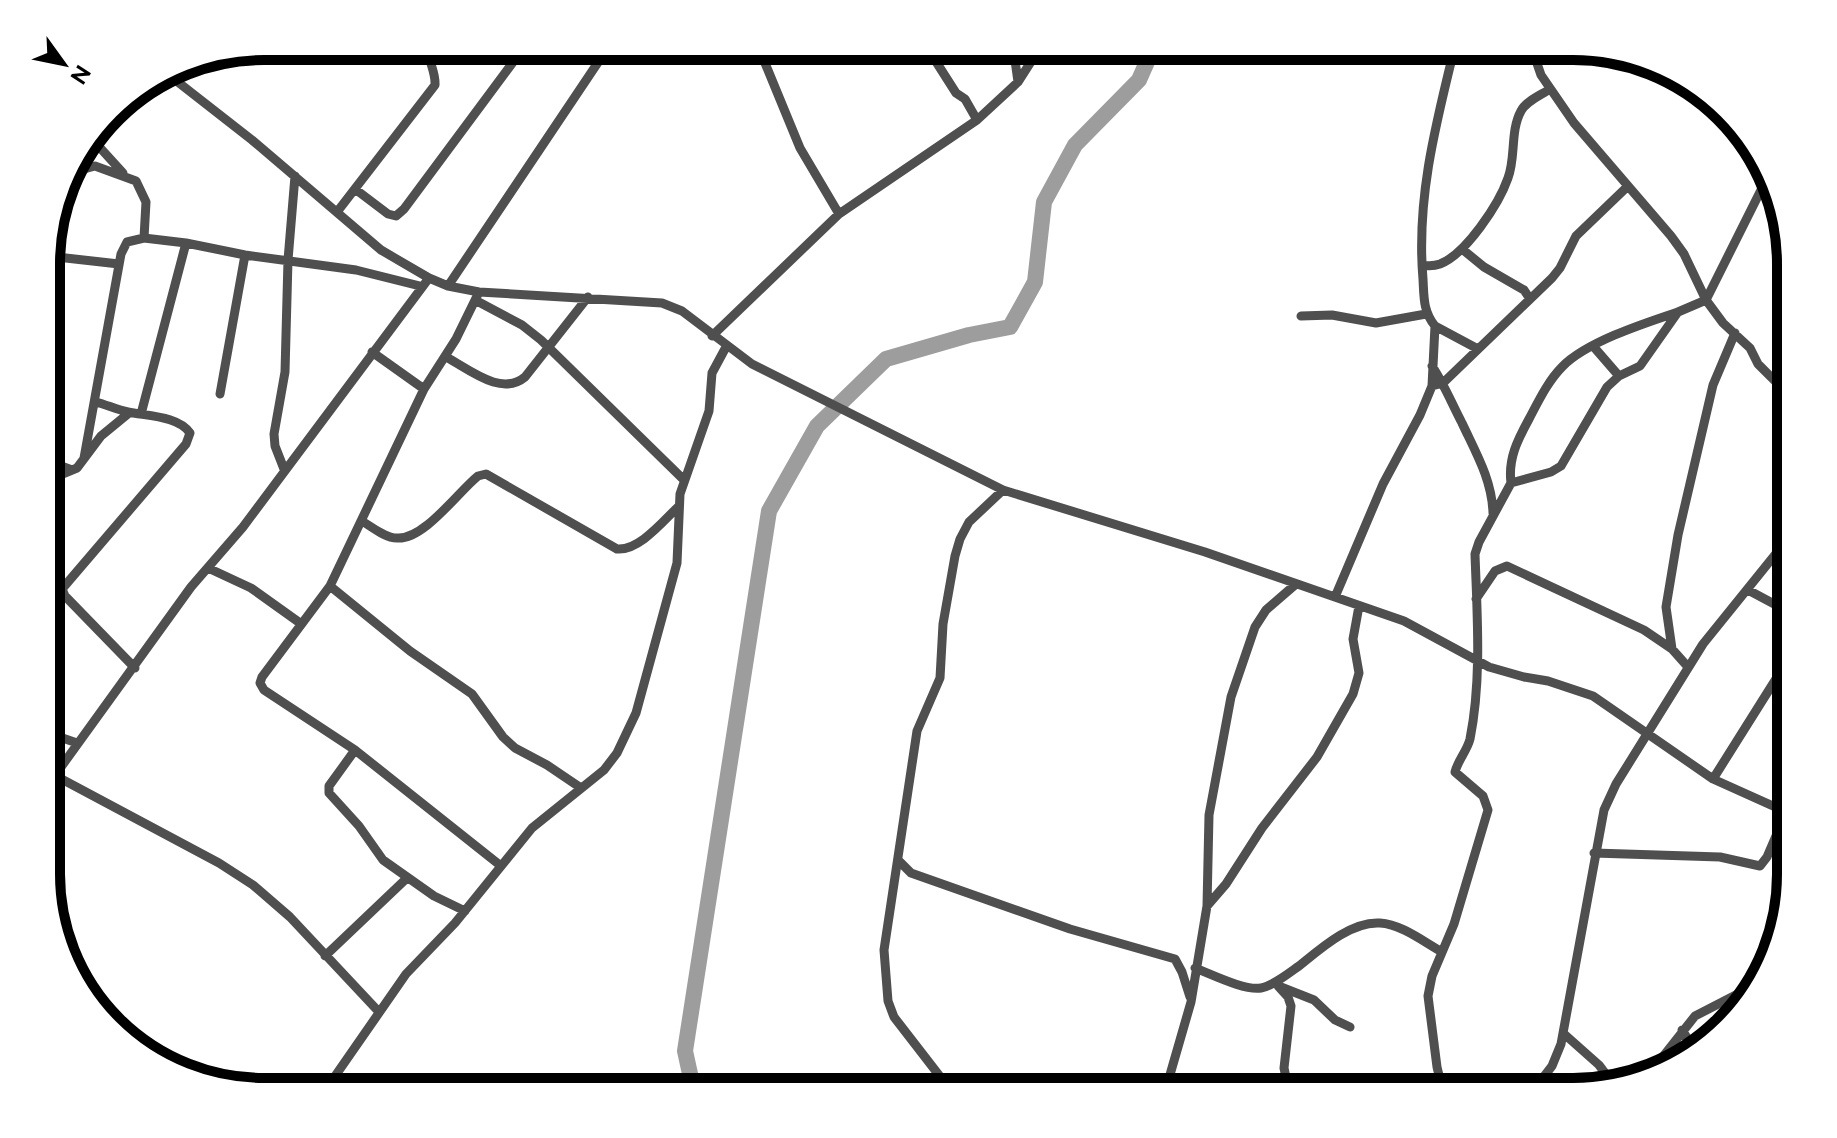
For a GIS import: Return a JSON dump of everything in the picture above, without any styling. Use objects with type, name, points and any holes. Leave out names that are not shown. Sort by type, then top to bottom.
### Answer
[{"type":"street","points":[[337,212],[435,85],[436,75],[430,60]]},
{"type":"street","points":[[355,189],[388,214],[396,216],[515,60]]},
{"type":"street","points":[[448,286],[600,60]]},
{"type":"street","points":[[764,60],[800,148],[839,214]]},
{"type":"street","points":[[935,60],[977,120]]},
{"type":"street","points":[[1015,60],[1018,82]]},
{"type":"street","points":[[712,336],[839,214],[977,120],[1018,82],[1032,60]]},
{"type":"street","points":[[1451,60],[1439,105],[1420,225],[1426,314],[1435,326],[1478,349]]},
{"type":"street","points":[[1535,60],[1574,123],[1684,254],[1706,300],[1723,323],[1750,348],[1758,364],[1777,383]]},
{"type":"street","points":[[175,80],[381,250],[429,278],[477,296],[522,325],[549,347],[683,479]]},
{"type":"street","points":[[1422,265],[1443,263],[1462,249],[1482,223],[1508,179],[1516,123],[1521,110],[1550,89]]},
{"type":"street","points":[[98,144],[126,177]]},
{"type":"street","points":[[83,169],[95,166],[136,181],[146,202],[144,238]]},
{"type":"street","points":[[284,469],[274,434],[285,372],[288,260],[295,176]]},
{"type":"street","points":[[1432,386],[1443,383],[1530,299],[1560,268],[1576,236],[1628,186]]},
{"type":"street","points":[[1440,1078],[1428,996],[1432,976],[1454,924],[1488,810],[1483,796],[1455,772],[1469,742],[1477,660],[1475,554],[1479,542],[1511,483],[1509,467],[1513,450],[1538,401],[1561,368],[1593,346],[1706,300],[1762,189]]},
{"type":"street","points":[[84,458],[119,264],[127,242],[144,238],[186,243],[245,255],[356,270],[420,286]]},
{"type":"street","points":[[141,414],[186,243]]},
{"type":"street","points":[[1462,249],[1484,267],[1524,290],[1530,299]]},
{"type":"street","points":[[220,394],[245,255]]},
{"type":"street","points":[[61,257],[119,264]]},
{"type":"street","points":[[60,767],[135,668],[158,632],[243,527],[420,286],[429,278]]},
{"type":"street","points":[[477,296],[588,297],[662,303],[682,311],[752,364],[1003,490],[1205,552],[1404,621],[1501,670],[1593,696],[1713,779],[1777,808]]},
{"type":"street","points":[[477,296],[446,357],[424,389],[330,586],[300,623],[260,683],[264,690],[355,750],[501,866]]},
{"type":"street","points":[[446,357],[505,386],[517,384],[588,297]]},
{"type":"street","points":[[1511,483],[1551,472],[1561,466],[1607,387],[1619,376],[1640,366],[1678,312]]},
{"type":"street","points":[[1301,316],[1332,315],[1376,323],[1426,314]]},
{"type":"street","points":[[1335,597],[1383,484],[1432,386],[1435,326]]},
{"type":"street","points":[[1672,649],[1666,607],[1678,535],[1713,385],[1735,333]]},
{"type":"street","points":[[1593,346],[1619,376]]},
{"type":"street","points":[[334,1078],[406,974],[465,911],[532,828],[604,770],[617,753],[636,713],[677,563],[680,550],[678,507],[683,479],[709,411],[712,373],[726,347]]},
{"type":"street","points":[[372,352],[424,389]]},
{"type":"street","points":[[1432,366],[1487,476],[1493,496],[1493,517]]},
{"type":"street","points":[[96,402],[186,426],[190,433],[189,439],[62,589],[62,593],[135,668]]},
{"type":"street","points":[[60,475],[80,465],[101,436],[129,413]]},
{"type":"street","points":[[60,466],[72,470]]},
{"type":"street","points":[[362,521],[387,536],[399,539],[412,535],[432,521],[478,476],[486,474],[617,549],[626,550],[634,545],[678,507]]},
{"type":"street","points":[[941,1078],[894,1017],[888,1001],[884,950],[917,731],[940,678],[943,624],[955,556],[969,522],[1003,490]]},
{"type":"street","points":[[1543,1078],[1552,1066],[1563,1033],[1604,810],[1616,784],[1703,644],[1777,553]]},
{"type":"street","points":[[1475,601],[1495,571],[1507,566],[1644,630],[1672,649],[1688,667]]},
{"type":"street","points":[[208,568],[251,588],[300,623]]},
{"type":"street","points":[[1169,1078],[1191,1002],[1207,906],[1209,815],[1231,697],[1255,627],[1266,610],[1296,584]]},
{"type":"street","points":[[330,586],[410,651],[472,694],[503,737],[515,748],[581,788]]},
{"type":"street","points":[[1748,590],[1777,606]]},
{"type":"street","points":[[1207,906],[1317,757],[1353,694],[1359,673],[1353,639],[1359,606]]},
{"type":"street","points":[[1713,779],[1777,677]]},
{"type":"street","points":[[60,737],[77,743]]},
{"type":"street","points":[[355,750],[329,786],[329,793],[359,826],[376,852],[407,878],[465,911]]},
{"type":"street","points":[[60,778],[219,863],[253,885],[290,917],[379,1012]]},
{"type":"street","points":[[1594,853],[1720,857],[1760,866],[1777,836]]},
{"type":"street","points":[[899,861],[911,873],[1070,929],[1175,959],[1191,1002]]},
{"type":"street","points":[[325,956],[407,878]]},
{"type":"street","points":[[1195,968],[1248,987],[1262,988],[1274,985],[1325,946],[1364,925],[1381,923],[1398,928],[1442,952]]},
{"type":"street","points":[[1274,985],[1314,1000],[1335,1020],[1350,1027]]},
{"type":"street","points":[[1274,985],[1288,997],[1291,1006],[1284,1068],[1286,1078]]},
{"type":"street","points":[[1661,1058],[1695,1016],[1738,994]]},
{"type":"street","points":[[1682,1030],[1690,1042]]},
{"type":"street","points":[[1563,1033],[1606,1075]]},
{"type":"waterway","points":[[691,1078],[685,1051],[769,511],[817,426],[886,359],[969,335],[1010,327],[1035,282],[1044,202],[1075,145],[1139,80],[1148,60]]}]
